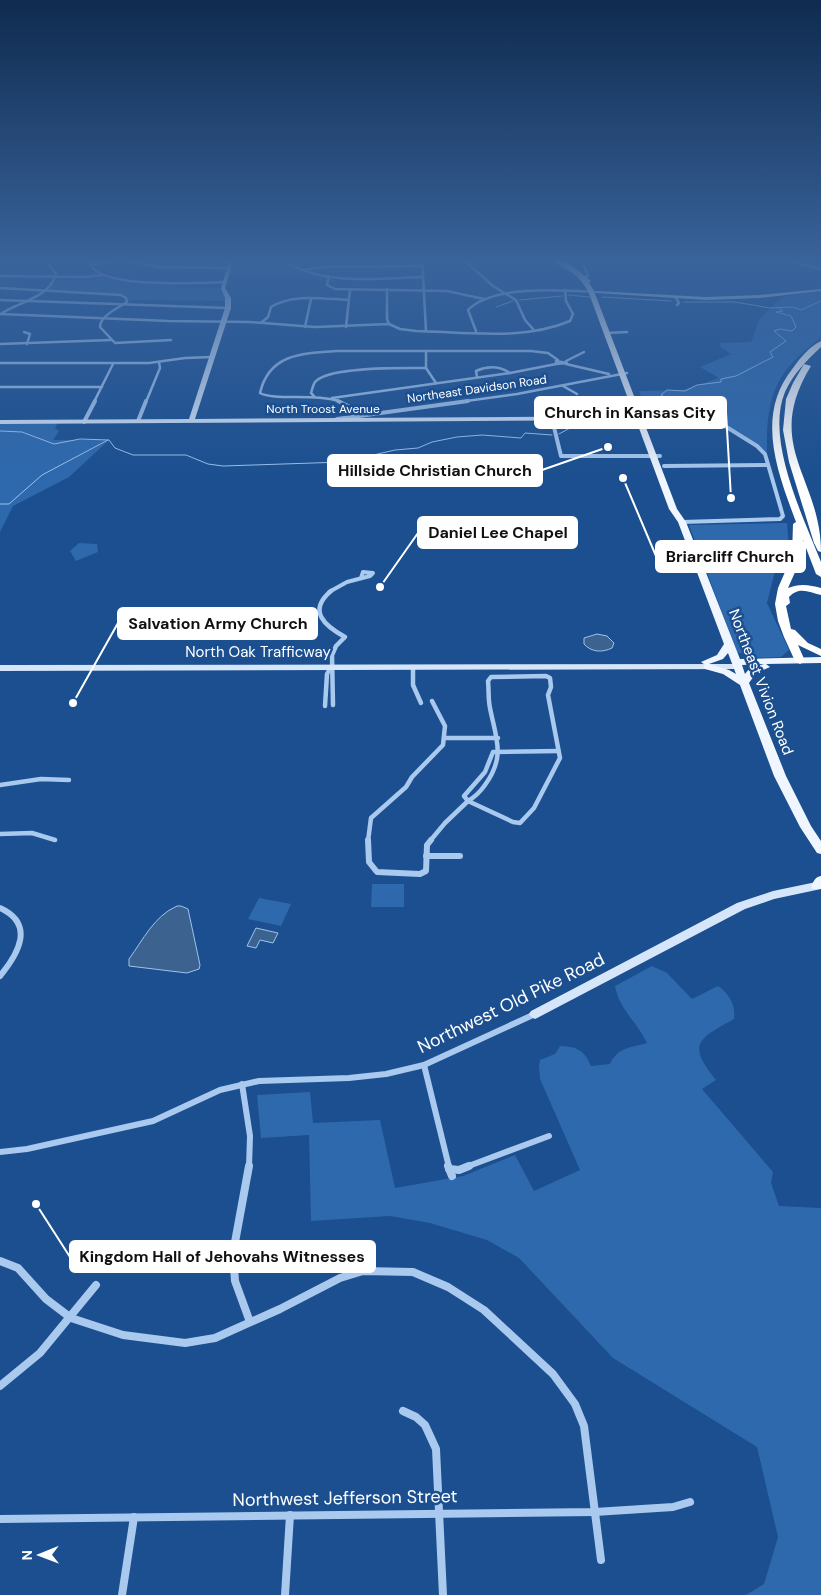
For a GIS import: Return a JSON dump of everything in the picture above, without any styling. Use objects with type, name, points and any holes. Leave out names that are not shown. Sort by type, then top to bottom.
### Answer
[{"type":"highway","points":[[821,343],[802,361],[790,376],[783,388],[776,412],[776,434],[797,509],[821,574]]},
{"type":"highway","points":[[821,352],[809,364],[797,382],[789,400],[786,414],[790,451],[821,549]]},
{"type":"highway","points":[[797,509],[798,548],[794,565],[782,590],[780,601],[784,626],[800,661]]},
{"type":"highway","points":[[811,516],[821,530]]},
{"type":"highway","points":[[821,592],[799,587],[792,589],[784,597],[790,631],[804,645],[821,653]]},
{"type":"main road","name":"Northeast Vivion Road","points":[[608,331],[657,456],[673,509],[682,522],[780,776],[806,827],[821,850]]},
{"type":"main road","name":"Northeast Vivion Road","points":[[657,456],[664,466],[681,510],[682,522]]},
{"type":"main road","points":[[707,665],[720,657],[729,645],[735,652],[764,664]]},
{"type":"main road","name":"North Oak Trafficway","points":[[764,664],[800,661],[821,663]]},
{"type":"main road","name":"North Oak Trafficway","points":[[736,664],[821,663]]},
{"type":"main road","points":[[736,664],[821,663]]},
{"type":"main road","points":[[707,665],[726,672],[744,683],[752,671],[764,664]]},
{"type":"street","points":[[105,331],[114,343],[170,340]]},
{"type":"street","points":[[191,421],[220,331]]},
{"type":"street","points":[[24,332],[30,334],[27,344]]},
{"type":"street","points":[[0,344],[111,340]]},
{"type":"street","points":[[361,415],[347,404],[332,398],[317,396],[266,396],[260,394],[260,390],[267,371],[274,366],[295,356],[336,351],[538,351],[550,355],[557,362]]},
{"type":"street","points":[[426,351],[426,368],[436,383]]},
{"type":"street","points":[[566,362],[584,352]]},
{"type":"street","points":[[0,364],[113,364],[212,357]]},
{"type":"street","points":[[138,421],[160,368],[159,362]]},
{"type":"street","points":[[332,398],[510,374],[557,362],[566,362],[612,375]]},
{"type":"street","points":[[84,422],[113,364]]},
{"type":"street","points":[[317,396],[311,394],[314,382],[319,378],[332,374],[378,369],[426,368]]},
{"type":"street","points":[[478,378],[476,370],[482,368],[503,368],[510,374]]},
{"type":"street","name":"Northeast Davidson Road","points":[[330,421],[361,415],[496,397],[625,373]]},
{"type":"street","points":[[563,386],[577,394]]},
{"type":"street","points":[[0,387],[102,387]]},
{"type":"street","points":[[639,410],[691,409],[704,414],[757,446],[765,454],[783,516],[780,519],[682,522]]},
{"type":"street","name":"North Troost Avenue","points":[[0,422],[642,418]]},
{"type":"street","points":[[552,420],[561,456],[657,456]]},
{"type":"street","points":[[664,466],[768,465]]},
{"type":"street","points":[[325,706],[328,674],[334,648],[345,637],[324,623],[321,617],[321,604],[326,595],[335,588],[361,578]]},
{"type":"street","name":"North Oak Trafficway","points":[[0,668],[516,666],[532,668],[736,664]]},
{"type":"street","points":[[514,676],[516,666],[522,671],[522,676]]},
{"type":"street","points":[[331,667],[334,674],[332,705]]},
{"type":"street","points":[[413,667],[413,685],[421,703]]},
{"type":"street","points":[[432,701],[445,726],[443,746],[412,777],[406,787],[371,818],[368,860],[372,870],[377,872],[420,874],[426,871],[427,845],[445,823],[468,801],[484,786],[497,767],[498,751],[498,738],[490,712],[488,681],[491,677],[546,676],[550,678],[551,687],[548,695],[560,758],[539,800],[520,823],[513,822],[468,801],[464,796],[485,772],[490,754],[493,752],[498,751],[558,751]]},
{"type":"street","points":[[445,738],[498,738]]},
{"type":"street","points":[[0,785],[41,779],[69,780]]},
{"type":"street","points":[[0,834],[32,833],[55,840]]},
{"type":"street","points":[[426,856],[460,856]]},
{"type":"street","name":"Northwest Old Pike Road","points":[[0,1152],[153,1122],[212,1093],[242,1084],[259,1081],[348,1078],[386,1074],[424,1065],[535,1014],[741,906],[773,895],[820,883]]},
{"type":"street","points":[[0,908],[9,911],[17,917],[22,931],[16,952],[0,976]]},
{"type":"street","points":[[424,1065],[450,1173],[550,1136]]},
{"type":"street","points":[[242,1084],[249,1122],[250,1153],[244,1200],[233,1252],[233,1269],[238,1290],[250,1322]]},
{"type":"street","points":[[0,1260],[18,1268],[46,1299],[71,1318],[123,1335],[185,1343],[215,1338],[340,1278],[363,1271],[413,1272],[448,1287],[491,1316],[553,1374],[574,1404],[584,1426],[601,1560]]},
{"type":"street","points":[[0,1386],[14,1378],[71,1318],[96,1285]]},
{"type":"street","points":[[403,1410],[422,1420],[432,1438],[437,1460],[443,1595]]},
{"type":"street","name":"Northwest Jefferson Street","points":[[0,1519],[595,1512],[673,1507],[690,1502]]},
{"type":"street","points":[[285,1595],[290,1515]]},
{"type":"street","points":[[122,1595],[134,1517]]},
{"type":"shaded area","points":[[755,331],[821,331],[821,338],[793,362],[783,374],[776,387],[769,416],[767,452],[715,419],[695,410],[646,409],[639,391],[683,390],[719,378],[700,367],[731,354],[720,347],[721,343],[751,342]]},
{"type":"shaded area","points":[[0,423],[58,423],[55,428],[59,431],[53,440],[109,440],[69,477],[13,506],[0,532]]},
{"type":"shaded area","points":[[787,523],[789,548],[775,571],[767,603],[789,650],[781,657],[753,658],[737,652],[689,525]]},
{"type":"shaded area","points":[[79,543],[97,544],[98,552],[76,561],[70,551]]},
{"type":"shaded area","points":[[597,634],[607,636],[614,643],[612,648],[597,651],[590,649],[584,644],[584,638]]},
{"type":"shaded area","points":[[372,884],[404,884],[404,907],[371,907]]},
{"type":"shaded area","points":[[259,898],[291,904],[281,926],[248,919]]},
{"type":"shaded area","points":[[177,906],[188,909],[200,965],[199,969],[187,973],[129,966],[129,959],[155,922]]},
{"type":"shaded area","points":[[256,928],[278,933],[273,943],[260,940],[256,948],[247,946]]},
{"type":"shaded area","points":[[652,966],[667,973],[692,999],[718,986],[728,996],[733,1005],[734,1019],[705,1037],[699,1050],[701,1058],[716,1080],[702,1089],[773,1172],[771,1183],[779,1206],[821,1208],[821,1595],[746,1595],[764,1584],[778,1537],[757,1447],[613,1358],[519,1258],[487,1240],[430,1223],[390,1216],[311,1221],[309,1135],[261,1138],[257,1095],[310,1092],[313,1123],[380,1120],[395,1188],[463,1176],[515,1155],[534,1191],[580,1170],[540,1079],[540,1060],[555,1054],[560,1046],[580,1050],[586,1056],[591,1066],[610,1064],[613,1058],[621,1051],[647,1043],[620,1002],[615,986]]},
{"type":"waterway","points":[[660,408],[676,404],[661,395],[667,390],[685,391],[697,385],[721,382],[721,379],[736,376],[773,357],[770,352],[786,341],[775,331]]},
{"type":"waterway","points":[[613,408],[633,408]]},
{"type":"waterway","points":[[643,408],[656,408]]},
{"type":"waterway","points":[[559,434],[579,423],[579,414],[608,409]]},
{"type":"waterway","points":[[0,431],[22,432],[54,444],[80,439],[109,440],[115,448],[133,455],[186,455],[208,464],[223,466],[343,462],[395,450],[418,448],[432,442],[457,437],[482,435],[521,438],[525,433],[552,435]]},
{"type":"waterway","points":[[0,504],[9,504],[42,475],[108,440]]},
{"type":"place","name":"Hillside Christian Church","points":[[608,447]]},
{"type":"place","name":"Briarcliff Church","points":[[623,478]]},
{"type":"place","name":"Church in Kansas City","points":[[731,498]]},
{"type":"place","name":"Daniel Lee Chapel","points":[[380,587]]},
{"type":"place","name":"Salvation Army Church","points":[[73,703]]},
{"type":"place","name":"Kingdom Hall of Jehovahs Witnesses","points":[[36,1204]]}]
